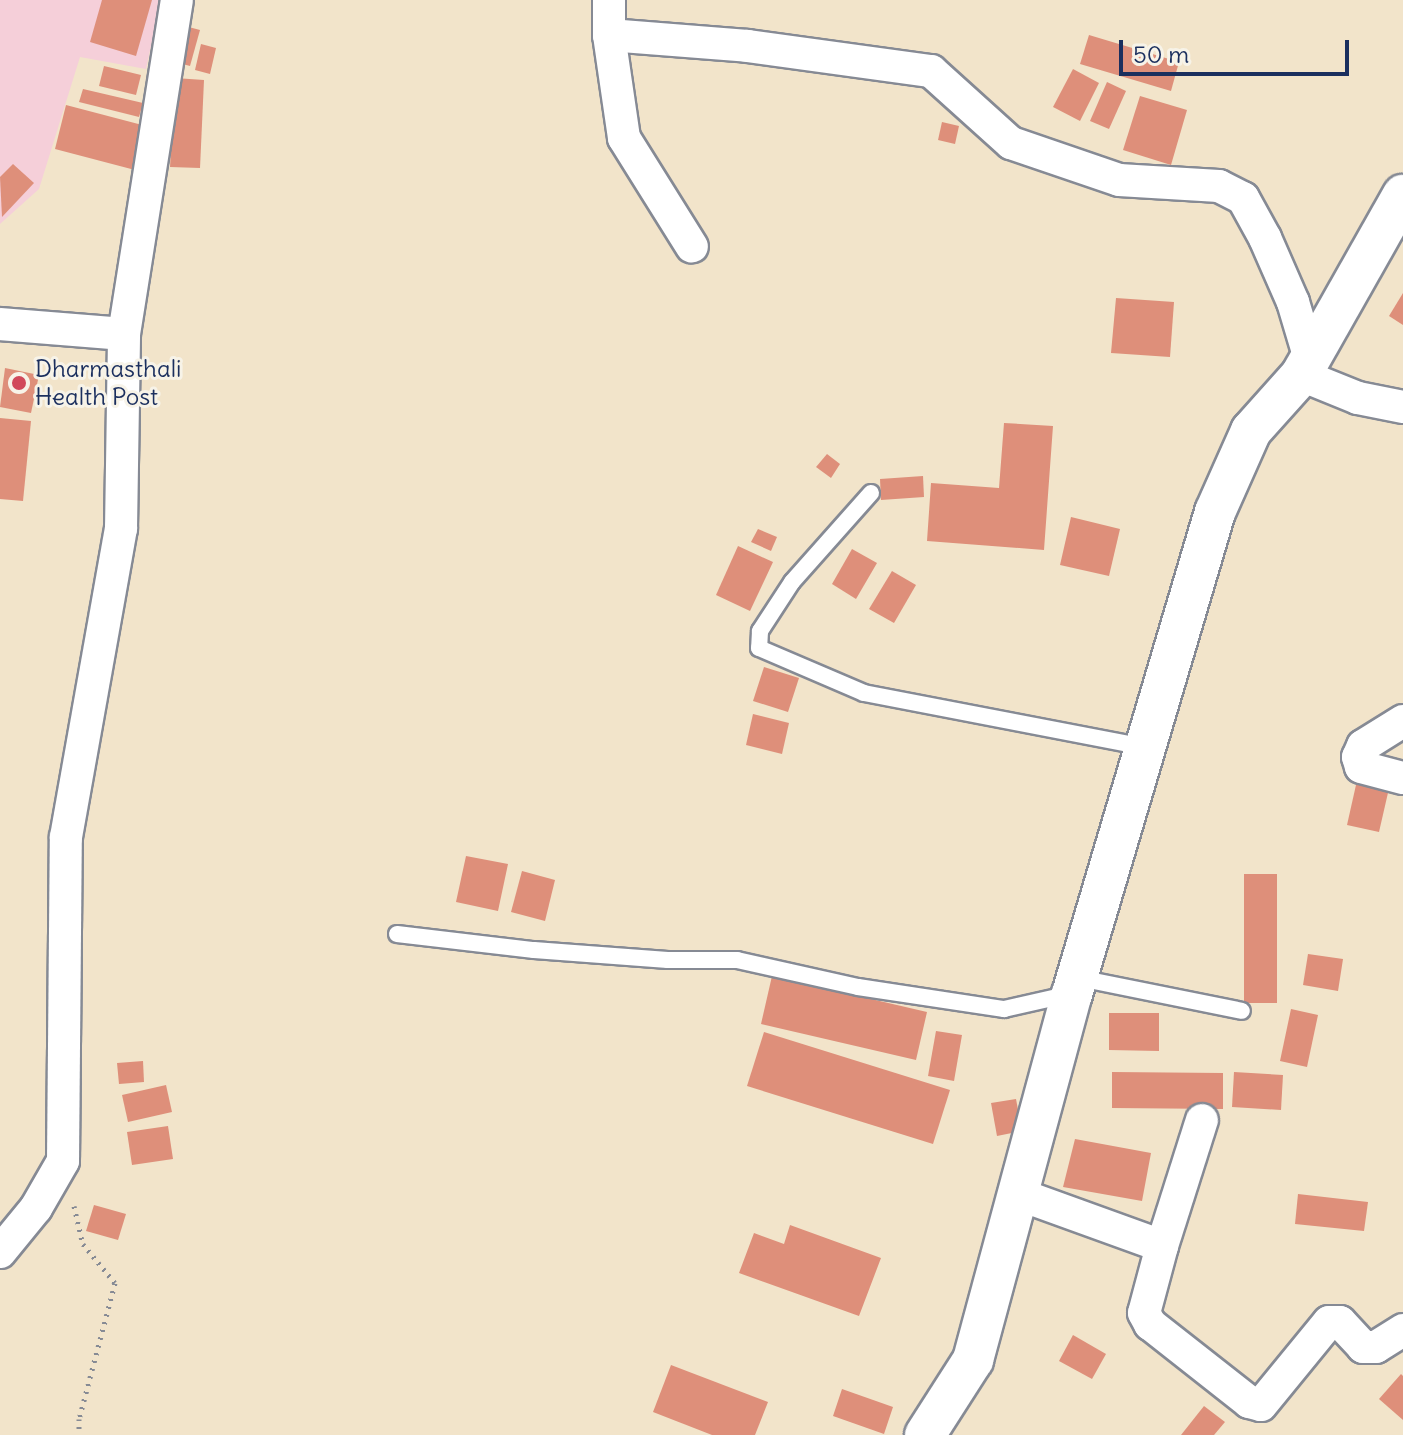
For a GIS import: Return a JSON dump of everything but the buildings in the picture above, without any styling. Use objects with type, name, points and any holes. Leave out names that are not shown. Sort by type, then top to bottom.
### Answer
[{"type":"street","points":[[0,1252],[36,1208],[63,1161],[66,837],[121,529],[124,334],[177,0]]},
{"type":"street","points":[[609,0],[609,35],[624,138],[692,247]]},
{"type":"street","points":[[609,35],[748,46],[931,71],[1011,143],[1119,180],[1219,186],[1243,198],[1265,238],[1293,302],[1306,367],[1358,398],[1403,407]]},
{"type":"street","points":[[925,1435],[973,1360],[1076,986],[1215,512],[1251,431],[1306,367],[1403,195]]},
{"type":"street","points":[[0,324],[124,334]]},
{"type":"street","points":[[1403,721],[1363,746],[1358,757],[1361,767],[1403,778]]},
{"type":"street","points":[[1202,1120],[1144,1313],[1150,1324],[1249,1402],[1261,1405],[1329,1322],[1340,1322],[1363,1347],[1376,1347],[1403,1330]]},
{"type":"street","points":[[1018,1194],[1162,1246]]},
{"type":"lane","points":[[871,493],[792,582],[760,631],[759,648],[864,693],[1148,748]]},
{"type":"lane","points":[[397,934],[534,950],[668,960],[737,960],[858,987],[1004,1009],[1076,986],[1242,1011]]},
{"type":"path","points":[[63,1161],[83,1244],[115,1283],[79,1419],[79,1435]]},
{"type":"shaded area","points":[[0,0],[161,0],[146,69],[80,57],[39,189],[0,224]]},
{"type":"place","name":"Dharmasthali Health Post","points":[[19,383]]}]
